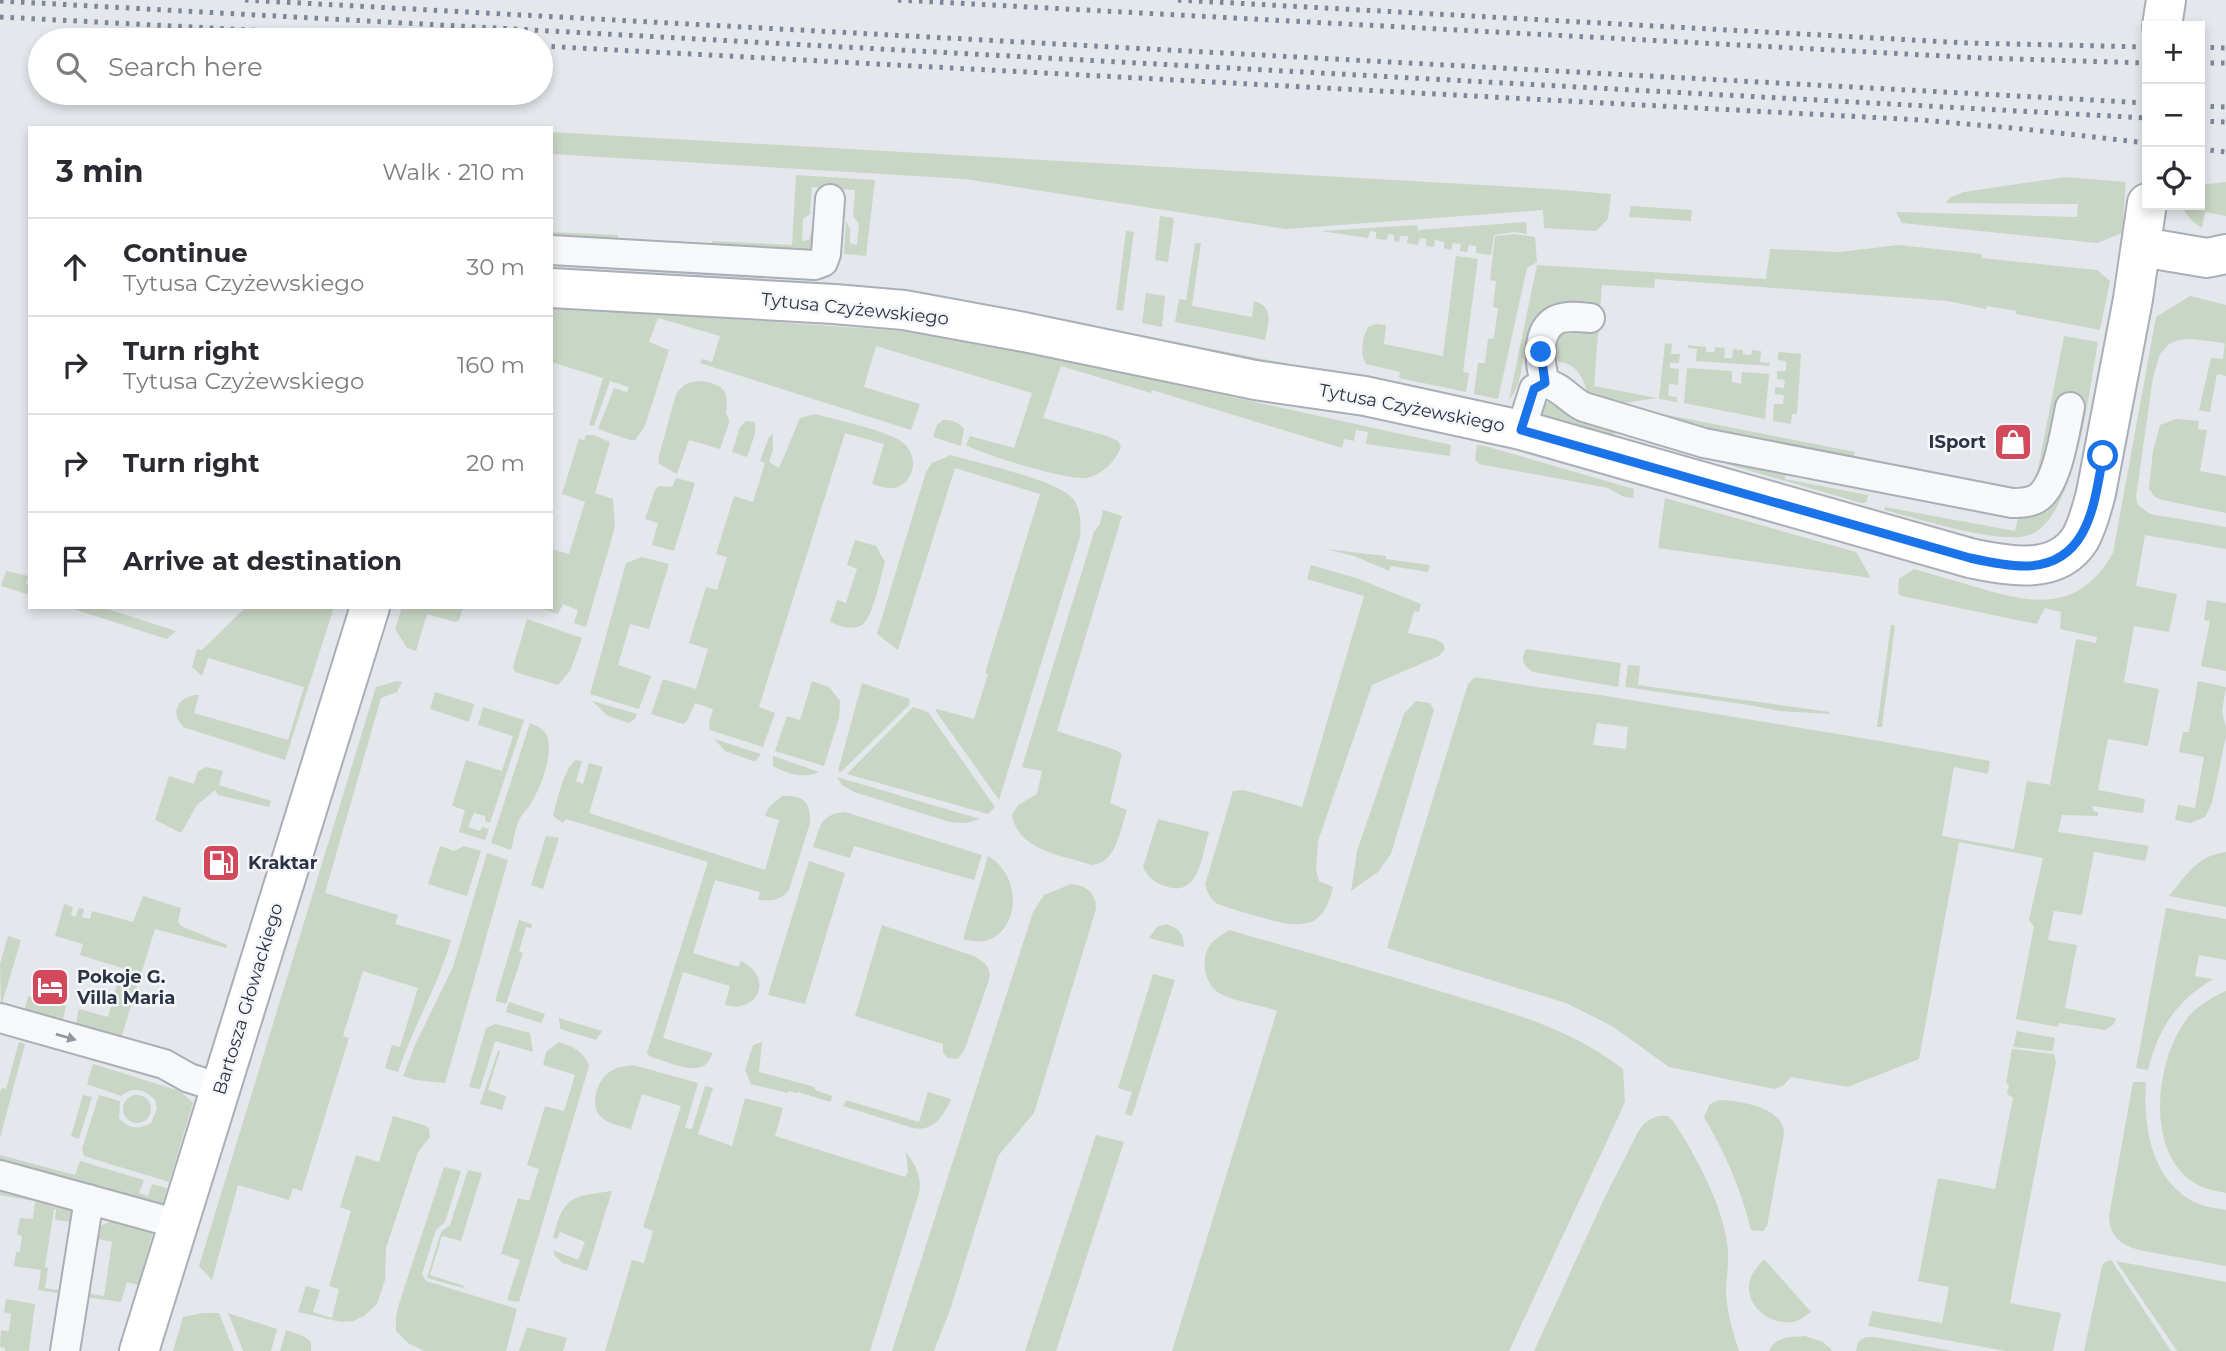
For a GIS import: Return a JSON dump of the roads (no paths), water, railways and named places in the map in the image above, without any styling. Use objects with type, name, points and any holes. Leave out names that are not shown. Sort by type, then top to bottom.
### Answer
[{"type":"street","points":[[2163,21],[2165,0]]},
{"type":"street","points":[[553,250],[815,265],[823,262],[826,254],[830,198]]},
{"type":"street","name":"Tytusa Czyżewskiego","points":[[553,288],[904,310],[1024,332],[1255,380],[1364,396],[1521,430],[1970,558],[2007,565],[2040,565],[2053,561],[2074,548],[2087,525],[2096,493],[2142,247],[2146,210]]},
{"type":"street","points":[[2142,247],[2220,261]]},
{"type":"street","points":[[1545,383],[1541,359],[1543,340],[1550,325],[1563,318],[1590,318]]},
{"type":"street","points":[[1521,430],[1534,389],[1545,383],[1558,387],[1574,402],[1584,407],[1704,443],[2012,503],[2035,499],[2045,489],[2059,458],[2070,407]]},
{"type":"street","name":"Bartosza Głowackiego","points":[[139,1351],[369,609]]},
{"type":"street","points":[[0,1018],[164,1064],[188,1078],[220,1088]]},
{"type":"street","points":[[0,1175],[178,1224]]},
{"type":"street","points":[[65,1351],[89,1199]]},
{"type":"railway","points":[[245,0],[2142,103]]},
{"type":"railway","points":[[898,0],[1981,58],[2142,63]]},
{"type":"railway","points":[[1178,0],[1967,43],[2142,47]]},
{"type":"railway","points":[[0,1],[495,28]]},
{"type":"railway","points":[[0,17],[211,28]]},
{"type":"railway","points":[[553,31],[2142,118]]},
{"type":"railway","points":[[553,47],[1921,120],[2142,142]]},
{"type":"railway","points":[[2205,47],[2226,48]]},
{"type":"railway","points":[[2205,63],[2226,63]]},
{"type":"railway","points":[[2205,106],[2226,107]]},
{"type":"railway","points":[[2205,121],[2226,122]]},
{"type":"railway","points":[[2205,150],[2226,152]]},
{"type":"place","name":"ISport","points":[[2013,442]]},
{"type":"place","name":"Kraktar","points":[[221,863]]},
{"type":"place","name":"Pokoje G. Villa Maria","points":[[50,987]]}]
